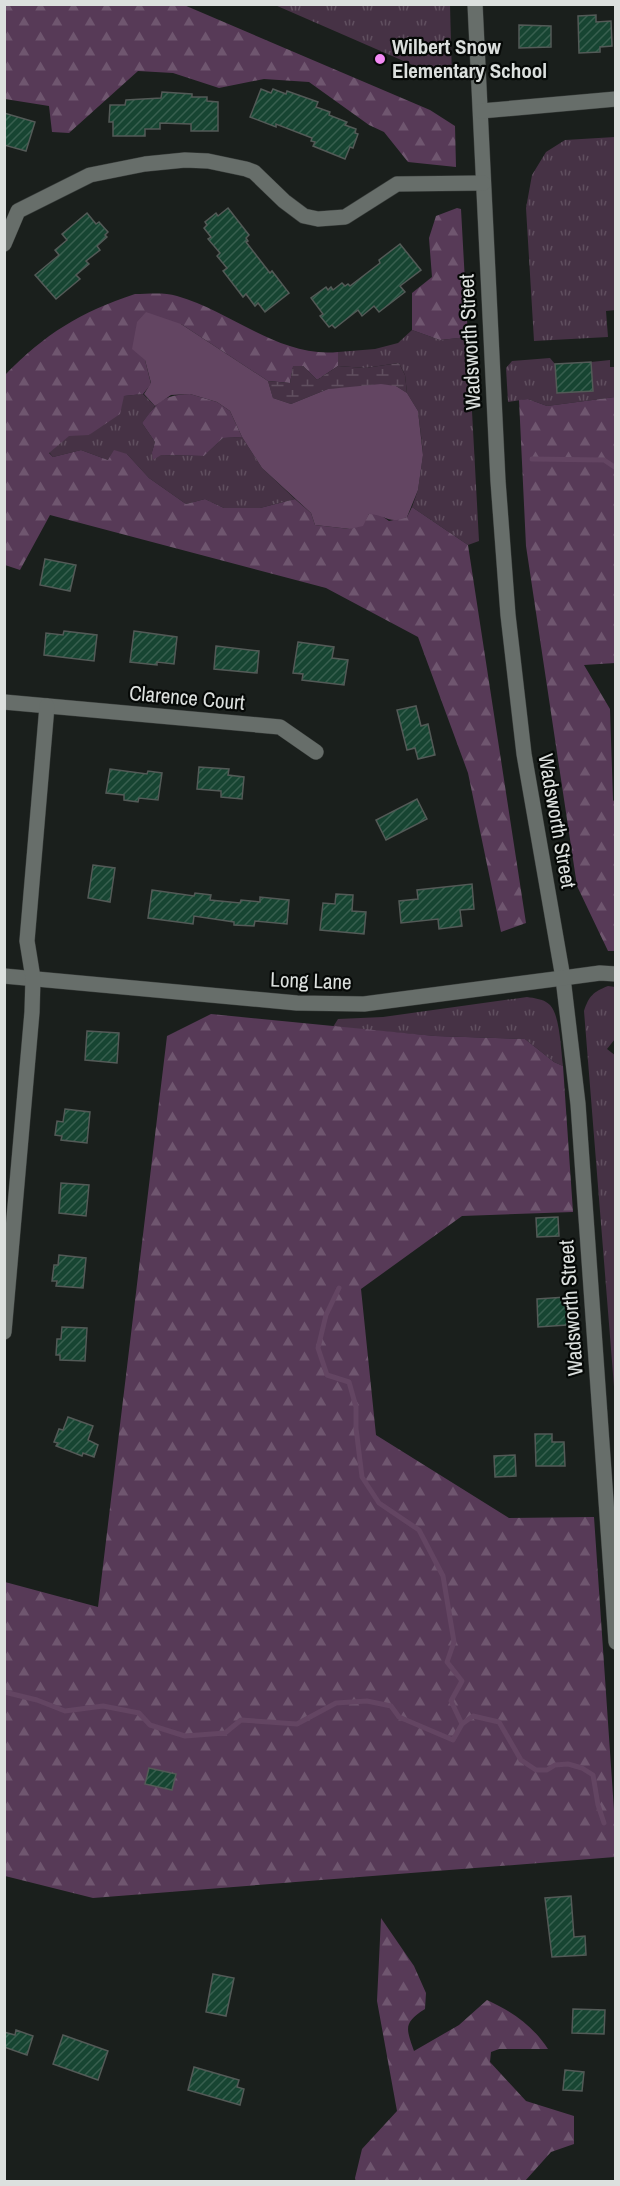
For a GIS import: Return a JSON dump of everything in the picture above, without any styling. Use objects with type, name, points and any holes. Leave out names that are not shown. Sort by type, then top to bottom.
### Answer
[{"type":"street","name":"Wadsworth Street","points":[[475,4],[498,481],[508,615],[524,754],[563,978],[578,1104],[615,1642]]},
{"type":"street","points":[[481,105],[615,99]]},
{"type":"street","points":[[4,244],[11,209],[90,175],[145,164],[185,160],[207,161],[246,169],[254,172],[284,201],[304,216],[318,219],[345,217],[397,184],[483,183]]},
{"type":"street","name":"Clarence Court","points":[[4,702],[280,727],[316,753]]},
{"type":"street","points":[[4,1332],[32,1012],[33,978],[27,941],[47,706]]},
{"type":"street","name":"Long Lane","points":[[4,976],[297,1003],[364,1004],[600,973],[615,974]]},
{"type":"green space","points":[[4,5],[184,5],[430,110],[455,126],[456,167],[408,162],[384,132],[369,125],[309,82],[264,79],[219,88],[173,73],[138,71],[69,133],[52,132],[49,106],[5,99]]},
{"type":"green space","points":[[275,5],[450,5],[452,78],[438,76]]},
{"type":"green space","points":[[615,137],[616,310],[606,311],[608,337],[534,341],[526,208],[532,175],[546,152],[565,140]]},
{"type":"green space","points":[[457,208],[461,209],[468,337],[440,340],[412,330],[412,293],[432,277],[429,238],[436,216]]},
{"type":"green space","points":[[135,294],[177,296],[217,312],[275,341],[316,352],[338,352],[338,366],[317,380],[303,366],[293,367],[290,383],[268,381],[181,324],[145,360],[151,384],[143,394],[124,396],[120,414],[89,435],[69,436],[49,453],[53,457],[81,450],[108,460],[114,450],[127,454],[149,478],[186,504],[205,499],[224,508],[260,508],[295,499],[311,513],[315,525],[350,529],[369,514],[379,514],[389,521],[407,517],[412,507],[468,545],[526,923],[501,932],[468,773],[418,637],[326,588],[50,515],[20,570],[5,565],[5,375],[34,348],[64,326],[97,308]]},
{"type":"green space","points":[[412,330],[440,340],[468,337],[479,541],[468,545],[412,507],[418,490],[423,455],[418,411],[407,393],[405,375],[399,363],[365,368],[338,366],[338,352],[375,349],[398,343]]},
{"type":"green space","points":[[550,358],[555,364],[557,392],[592,391],[591,362],[610,360],[610,367],[615,367],[615,397],[547,406],[528,399],[508,402],[506,368],[512,361]]},
{"type":"green space","points":[[399,363],[405,375],[407,393],[396,386],[328,389],[291,404],[273,398],[268,381],[290,383],[293,366],[303,366],[317,380],[338,366],[365,368]]},
{"type":"green space","points":[[143,394],[155,406],[142,423],[155,442],[152,452],[161,455],[204,456],[223,438],[242,437],[262,468],[295,499],[260,508],[224,508],[205,499],[186,504],[149,478],[127,454],[108,460],[81,450],[53,457],[49,452],[69,435],[89,435],[124,396]]},
{"type":"green space","points":[[190,394],[217,402],[230,411],[242,437],[223,438],[204,456],[161,455],[153,460],[152,452],[155,442],[142,423],[162,401],[173,396]]},
{"type":"green space","points":[[615,397],[615,663],[584,665],[610,709],[613,800],[616,804],[615,951],[608,951],[577,886],[526,546],[519,400],[528,399],[547,406]]},
{"type":"green space","points":[[608,986],[615,987],[615,1039],[607,1049],[616,1056],[615,1399],[584,1011],[592,995]]},
{"type":"green space","points":[[527,997],[545,1001],[553,1010],[558,1025],[563,1066],[554,1062],[525,1039],[435,1036],[333,1027],[338,1019],[383,1017]]},
{"type":"green space","points":[[211,1014],[435,1036],[525,1039],[554,1062],[563,1066],[573,1212],[462,1216],[361,1289],[376,1435],[509,1518],[594,1517],[615,1825],[615,1857],[93,1898],[5,1876],[5,1582],[98,1607],[167,1036]]},
{"type":"green space","points":[[381,1918],[414,1966],[426,1993],[425,2009],[413,2018],[408,2027],[414,2051],[459,2025],[487,2000],[521,2020],[548,2049],[499,2049],[491,2052],[490,2062],[526,2101],[574,2116],[574,2144],[551,2152],[525,2181],[356,2181],[362,2149],[397,2111],[377,2001]]},
{"type":"shaded area","points":[[146,312],[181,324],[268,381],[273,398],[291,404],[328,389],[381,384],[396,386],[407,393],[418,411],[423,455],[418,490],[407,517],[391,520],[369,514],[363,526],[350,529],[315,525],[311,513],[262,468],[242,437],[230,411],[217,402],[190,394],[171,395],[155,406],[144,394],[151,383],[145,360],[132,349],[137,322]]},
{"type":"building","points":[[596,15],[596,22],[611,21],[612,46],[600,47],[600,52],[579,53],[578,16]]},
{"type":"building","points":[[519,25],[551,26],[551,47],[519,48]]},
{"type":"building","points":[[261,89],[271,93],[273,89],[286,94],[287,91],[318,102],[316,107],[330,112],[329,115],[347,122],[345,125],[356,129],[355,133],[358,134],[353,148],[350,147],[345,159],[313,146],[315,142],[311,141],[312,138],[250,117]]},
{"type":"building","points":[[162,92],[192,94],[192,97],[207,97],[207,101],[218,102],[218,131],[191,131],[191,124],[160,123],[160,129],[145,129],[145,136],[113,136],[113,122],[109,122],[110,105],[125,105],[126,100],[161,98]]},
{"type":"building","points":[[4,113],[35,122],[26,151],[4,145]]},
{"type":"building","points":[[228,208],[249,235],[246,242],[289,293],[265,312],[258,303],[255,306],[246,294],[243,297],[223,271],[227,268],[217,256],[220,253],[208,239],[211,237],[204,228],[207,225],[205,222],[216,213],[218,216]]},
{"type":"building","points":[[87,213],[96,224],[99,222],[108,232],[105,235],[107,237],[97,246],[100,250],[86,261],[89,264],[76,275],[80,279],[56,299],[35,275],[59,255],[55,250],[67,240],[62,234]]},
{"type":"building","points":[[400,244],[421,270],[400,286],[405,292],[379,312],[374,306],[362,316],[358,310],[335,328],[332,325],[329,327],[320,316],[323,314],[311,298],[326,287],[328,290],[331,287],[333,290],[342,283],[350,286]]},
{"type":"building","points":[[591,362],[593,391],[557,393],[555,364]]},
{"type":"building","points":[[45,559],[76,565],[70,591],[40,585]]},
{"type":"building","points":[[64,631],[97,635],[94,661],[44,655],[46,633],[63,635]]},
{"type":"building","points":[[134,631],[177,637],[174,664],[130,662]]},
{"type":"building","points":[[298,642],[334,647],[332,658],[348,660],[344,685],[302,680],[303,674],[293,673]]},
{"type":"building","points":[[216,646],[259,651],[257,673],[214,669]]},
{"type":"building","points":[[416,706],[421,726],[428,724],[435,755],[418,759],[415,748],[407,750],[397,710]]},
{"type":"building","points":[[199,767],[229,769],[228,775],[244,777],[242,799],[221,797],[221,791],[197,789]]},
{"type":"building","points":[[110,769],[147,774],[148,771],[162,773],[158,800],[139,798],[138,802],[124,800],[124,795],[106,793]]},
{"type":"building","points":[[417,799],[427,819],[386,840],[376,820]]},
{"type":"building","points":[[93,865],[115,868],[110,902],[88,898]]},
{"type":"building","points":[[472,884],[474,909],[460,910],[462,926],[439,929],[438,919],[401,923],[399,901],[418,899],[417,890]]},
{"type":"building","points":[[152,890],[194,896],[195,893],[211,895],[210,900],[240,903],[241,900],[260,902],[260,897],[289,900],[287,924],[255,921],[254,926],[234,925],[234,922],[194,916],[193,924],[148,918]]},
{"type":"building","points":[[336,894],[353,895],[352,911],[366,912],[364,934],[320,930],[323,903],[335,904]]},
{"type":"building","points":[[87,1031],[119,1033],[117,1063],[85,1060]]},
{"type":"building","points":[[65,1109],[90,1112],[87,1143],[61,1140],[62,1136],[55,1135],[57,1121],[63,1122]]},
{"type":"building","points":[[61,1183],[89,1185],[86,1216],[59,1213]]},
{"type":"building","points":[[558,1217],[559,1236],[537,1237],[536,1218]]},
{"type":"building","points":[[59,1255],[86,1258],[83,1288],[56,1286],[57,1281],[52,1281],[54,1265],[58,1265]]},
{"type":"building","points":[[566,1297],[567,1325],[538,1327],[537,1299]]},
{"type":"building","points":[[62,1327],[87,1328],[85,1361],[60,1360],[60,1355],[56,1355],[57,1339],[61,1339]]},
{"type":"building","points":[[68,1417],[93,1426],[88,1440],[98,1445],[94,1457],[83,1453],[82,1456],[56,1446],[58,1443],[54,1442],[59,1429],[63,1430]]},
{"type":"building","points":[[535,1434],[552,1434],[552,1442],[564,1442],[565,1466],[536,1466]]},
{"type":"building","points":[[515,1455],[516,1476],[495,1477],[494,1456]]},
{"type":"building","points":[[149,1768],[176,1774],[172,1790],[145,1784]]},
{"type":"building","points":[[571,1896],[574,1937],[585,1936],[586,1955],[552,1957],[545,1898]]},
{"type":"building","points":[[213,1974],[234,1978],[226,2016],[206,2012]]},
{"type":"building","points":[[573,2009],[605,2010],[604,2034],[572,2033]]},
{"type":"building","points":[[16,2030],[33,2036],[27,2055],[4,2047],[4,2032],[15,2035]]},
{"type":"building","points":[[63,2035],[108,2051],[98,2080],[53,2064]]},
{"type":"building","points":[[194,2067],[239,2080],[237,2087],[244,2089],[240,2105],[188,2090]]},
{"type":"building","points":[[565,2070],[584,2072],[582,2091],[563,2090]]},
{"type":"waterway","points":[[532,459],[604,460],[616,468]]},
{"type":"waterway","points":[[339,1288],[326,1315],[318,1348],[327,1375],[349,1382],[356,1407],[362,1477],[379,1503],[419,1530],[443,1576],[454,1642],[447,1662],[462,1681],[451,1701],[462,1724]]},
{"type":"waterway","points":[[4,1692],[37,1700],[65,1711],[103,1706],[139,1713],[150,1725],[185,1736],[225,1733],[241,1720],[297,1724],[336,1703],[367,1701],[391,1706],[399,1717],[453,1740],[462,1724],[473,1716],[499,1722],[521,1760],[536,1770],[547,1770],[555,1765],[568,1764],[582,1768],[593,1775],[598,1805],[604,1823]]},
{"type":"place","name":"Wilbert Snow Elementary School","points":[[380,59]]}]
